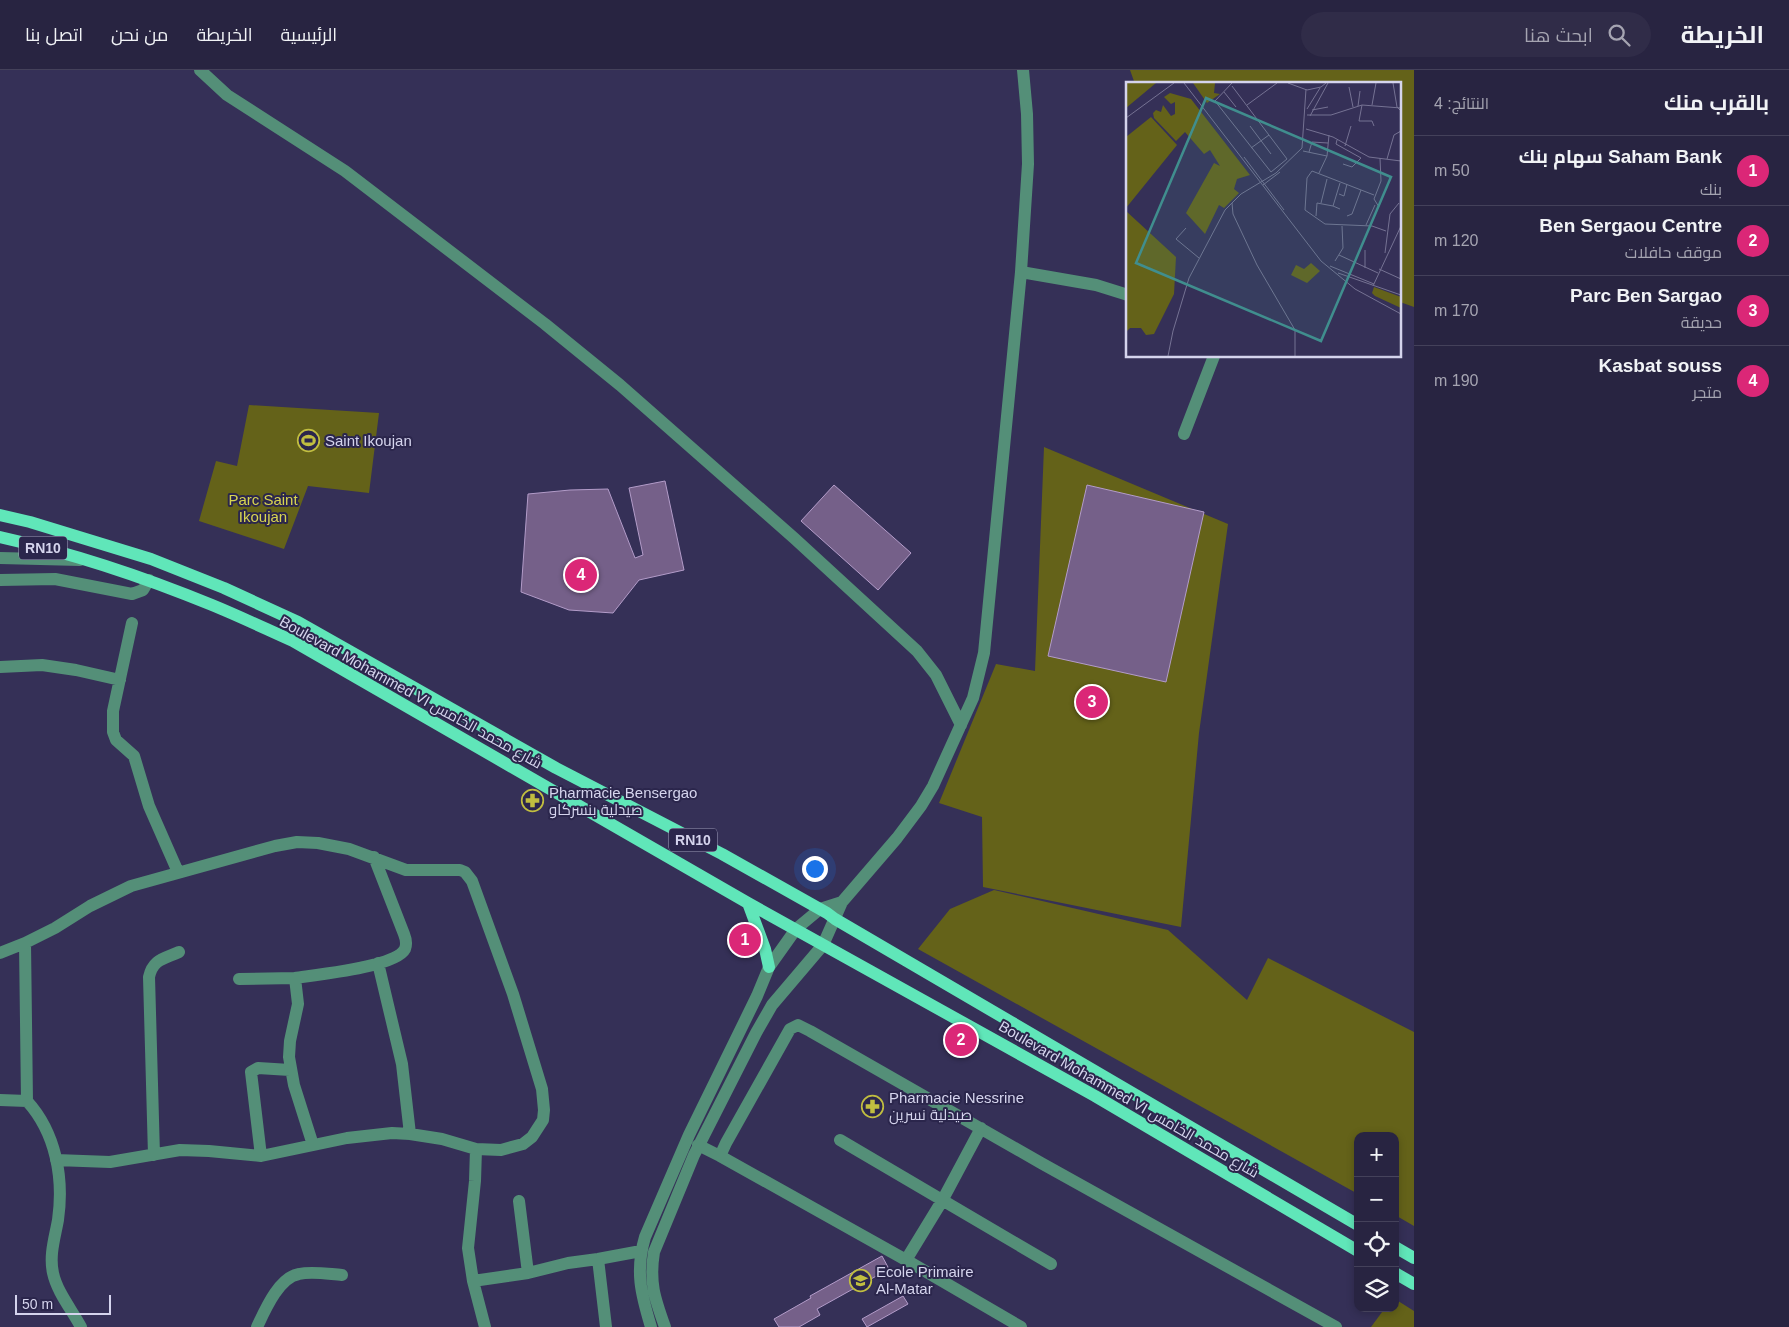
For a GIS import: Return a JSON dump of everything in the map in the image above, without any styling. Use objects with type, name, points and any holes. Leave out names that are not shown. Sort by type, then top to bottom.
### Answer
[{"type":"main road","name":"Boulevard Mohammed VI شارع محمد الخامس","points":[[0,515],[30,522],[151,559],[224,588],[291,618],[556,768],[722,854],[820,909],[834,919],[1354,1223]]},
{"type":"main road","name":"Boulevard Mohammed VI شارع محمد الخامس","points":[[0,537],[149,580],[214,605],[293,641],[748,903],[1095,1096],[1354,1249]]},
{"type":"main road","points":[[748,903],[765,949],[769,967]]},
{"type":"main road","points":[[1399,1249],[1414,1258]]},
{"type":"main road","points":[[1399,1275],[1414,1284]]},
{"type":"street","points":[[200,70],[227,95],[345,171],[545,324],[620,385],[794,538],[917,651],[936,675],[961,725]]},
{"type":"street","points":[[665,1327],[651,1283],[651,1267],[654,1252],[698,1145],[772,1005],[823,945],[842,902],[897,838],[921,806],[933,786],[961,725],[976,686],[984,653],[1021,272],[1028,164],[1027,114],[1022,70]]},
{"type":"street","points":[[1021,272],[1096,286],[1126,294]]},
{"type":"street","points":[[1184,434],[1213,358]]},
{"type":"street","points":[[0,558],[85,561]]},
{"type":"street","points":[[0,580],[55,579],[132,594],[143,590],[149,580]]},
{"type":"street","points":[[132,623],[113,711],[113,732],[116,740],[134,756],[150,806],[178,872]]},
{"type":"street","points":[[0,667],[42,665],[76,670],[120,680]]},
{"type":"street","points":[[0,953],[25,943],[109,896],[131,886],[212,864],[237,855],[297,842],[336,846],[374,857],[406,870],[452,869],[465,872],[469,875],[475,889],[513,994],[542,1089],[543,1120],[532,1137],[523,1144],[501,1150],[476,1149],[442,1139],[410,1134],[371,1134],[261,1156],[180,1150],[110,1162],[56,1160]]},
{"type":"street","points":[[239,979],[295,978],[348,971],[397,956],[404,950],[406,942],[404,934],[374,857]]},
{"type":"street","points":[[651,1327],[640,1285],[641,1251],[645,1237],[689,1135],[757,996],[769,967],[796,929],[820,909],[842,902]]},
{"type":"street","points":[[25,943],[27,1101],[39,1114],[49,1131],[56,1160],[60,1191],[59,1213],[51,1258],[53,1272],[57,1285],[82,1327]]},
{"type":"street","points":[[154,1155],[148,977],[155,962],[179,952]]},
{"type":"street","points":[[378,963],[402,1064],[410,1134]]},
{"type":"street","points":[[295,978],[298,1004],[288,1057],[299,1103],[313,1145]]},
{"type":"street","points":[[720,1156],[779,1046],[790,1029],[798,1025],[1336,1327]]},
{"type":"street","points":[[261,1156],[250,1072],[258,1068],[290,1070]]},
{"type":"street","points":[[0,1100],[27,1101]]},
{"type":"street","points":[[906,1260],[942,1200],[981,1128]]},
{"type":"street","points":[[840,1140],[1051,1264]]},
{"type":"street","points":[[698,1145],[906,1260],[1021,1327]]},
{"type":"street","points":[[476,1149],[475,1181],[468,1248],[473,1281],[486,1327]]},
{"type":"street","points":[[519,1201],[528,1273]]},
{"type":"street","points":[[473,1281],[528,1273],[568,1263],[641,1251]]},
{"type":"street","points":[[598,1259],[606,1327]]},
{"type":"street","points":[[258,1327],[278,1289],[289,1277],[299,1274],[342,1275]]},
{"type":"green space","points":[[1130,70],[1414,70],[1414,307],[1402,303],[1402,82],[1134,82]]},
{"type":"green space","name":"Saint Ikoujan","points":[[249,405],[379,413],[369,493],[308,486],[284,549],[199,521],[216,461],[237,466]]},
{"type":"green space","points":[[1044,447],[1228,524],[1199,733],[1181,927],[983,887],[982,817],[939,803],[996,664],[1035,671]]},
{"type":"green space","points":[[994,890],[1168,930],[1247,1000],[1268,958],[1414,1032],[1414,1226],[1399,1217],[1399,1132],[1354,1132],[1354,1192],[918,949],[950,909]]},
{"type":"green space","points":[[1399,1302],[1414,1311],[1414,1327],[1371,1327],[1382,1312],[1399,1312]]},
{"type":"building","points":[[665,481],[684,570],[639,580],[613,613],[569,610],[521,592],[528,494],[608,489],[635,558],[643,555],[629,488]]},
{"type":"building","points":[[834,485],[911,553],[878,590],[801,521]]},
{"type":"building","points":[[1087,485],[1204,512],[1166,682],[1048,656]]},
{"type":"building","points":[[882,1256],[889,1269],[817,1309],[820,1315],[799,1327],[779,1327],[774,1319],[811,1298],[810,1296]]},
{"type":"building","points":[[903,1296],[908,1304],[867,1327],[862,1319]]},
{"type":"place","name":"Saint Ikoujan","points":[[309,440]]},
{"type":"place","name":"Kasbat souss","points":[[581,575]]},
{"type":"place","name":"Parc Ben Sargao","points":[[1092,702]]},
{"type":"place","name":"Pharmacie Bensergao صيدلية بنسركاو","points":[[533,801]]},
{"type":"place","name":"Saham Bank سهام بنك","points":[[745,940]]},
{"type":"place","name":"Ben Sergaou Centre","points":[[961,1040]]},
{"type":"place","name":"Pharmacie Nessrine صيدلية نسرين","points":[[873,1106]]},
{"type":"place","name":"Ecole Primaire Al-Matar","points":[[860,1280]]},
{"type":"park label","name":"Parc Saint Ikoujan","points":[[263,508]]}]
